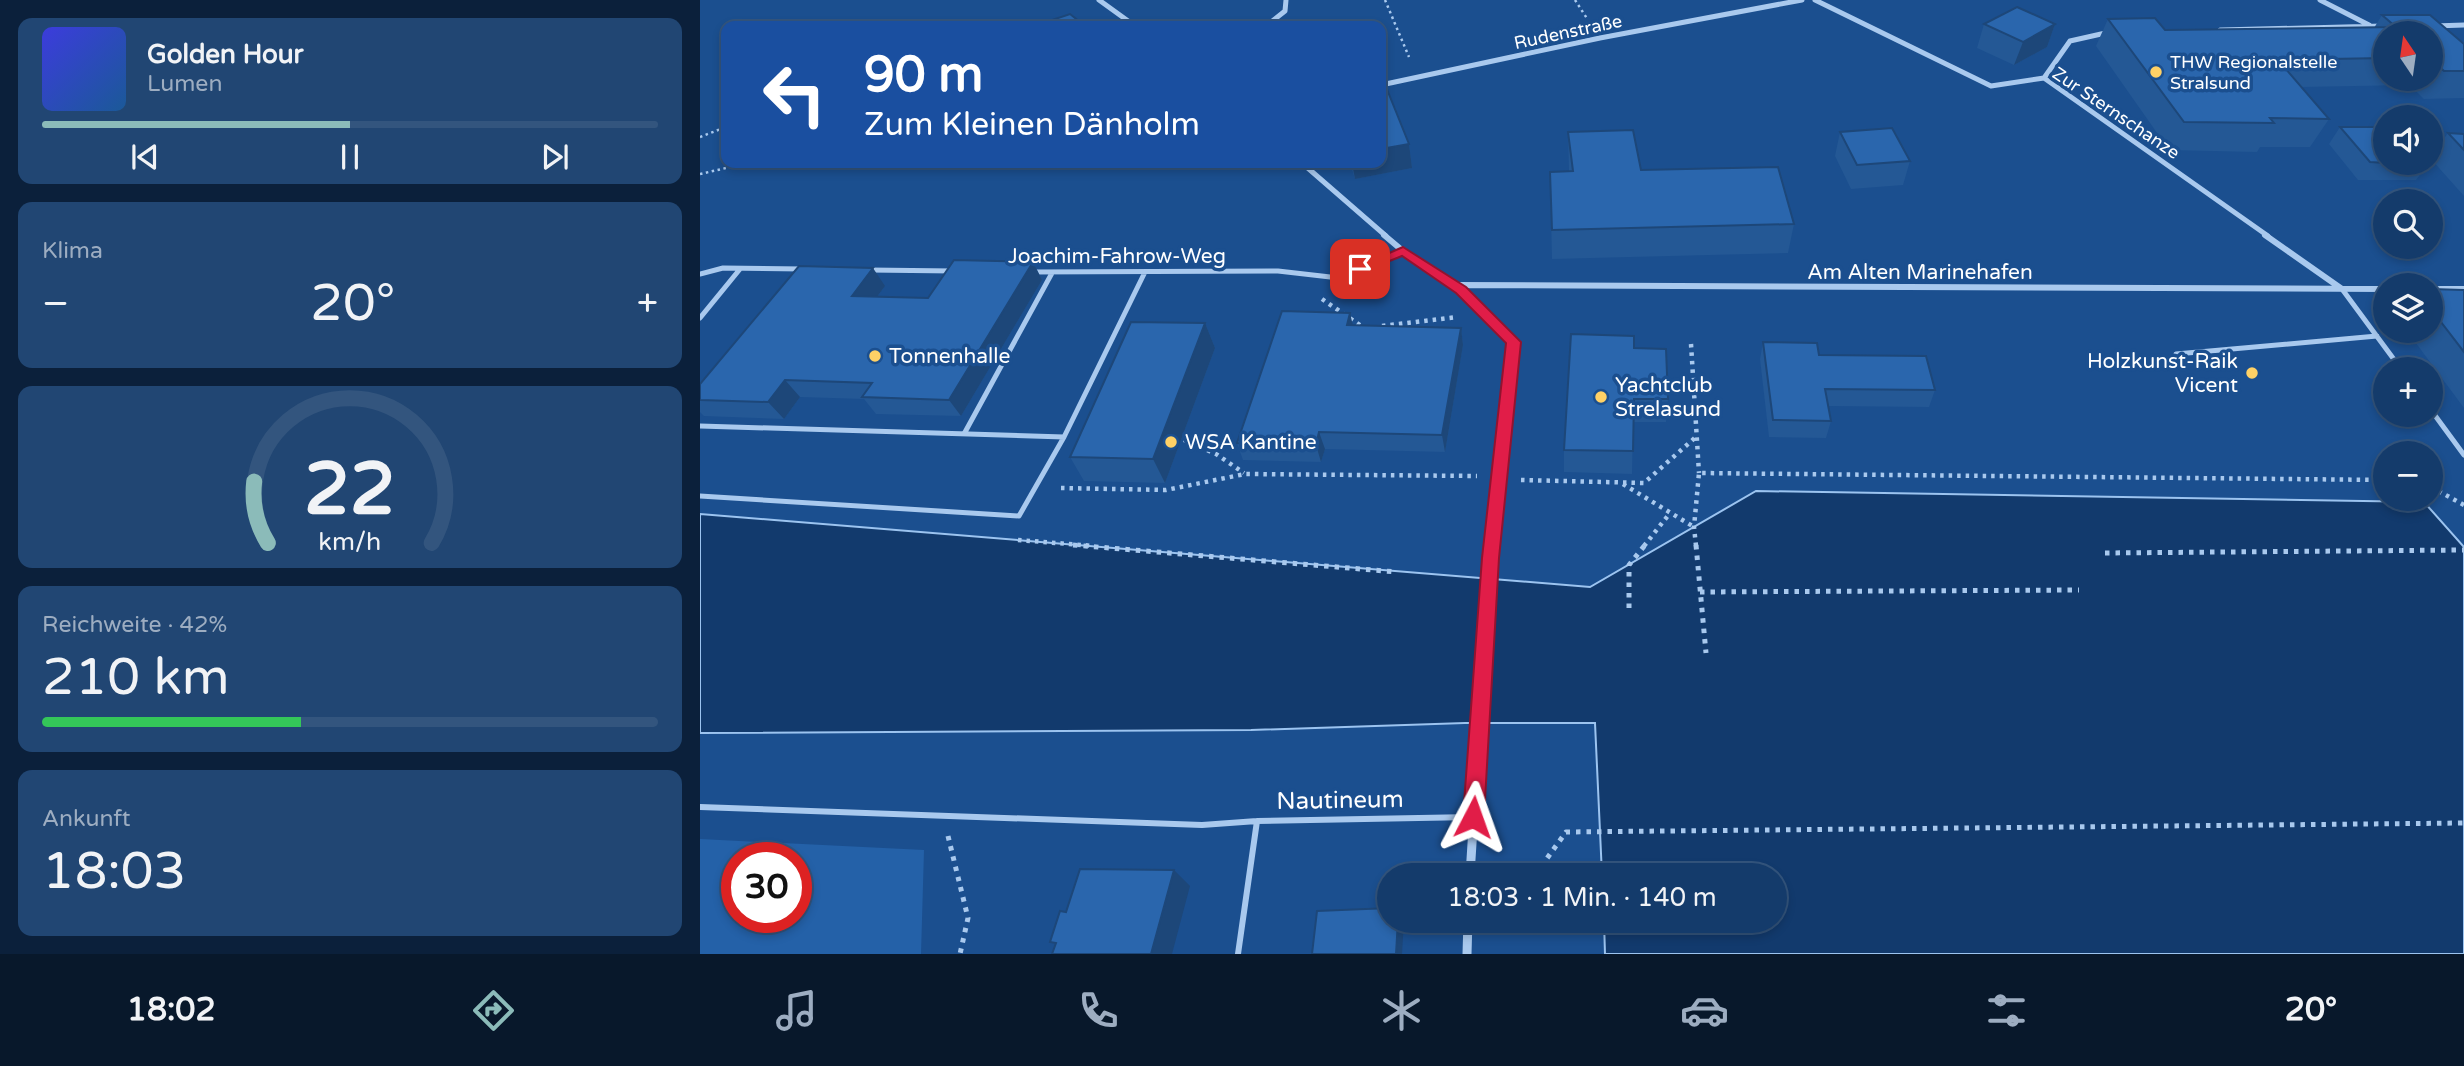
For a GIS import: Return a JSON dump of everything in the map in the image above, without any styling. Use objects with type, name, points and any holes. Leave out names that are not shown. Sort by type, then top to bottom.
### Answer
[{"type":"street","points":[[1099,0],[1128,21]]},
{"type":"street","points":[[1272,21],[1285,11],[1286,0]]},
{"type":"street","name":"Rudenstraße","points":[[1386,84],[1600,38],[1802,0]]},
{"type":"street","name":"Zur Sternschanze","points":[[1815,0],[1991,86],[2044,78],[2342,289]]},
{"type":"street","points":[[2319,0],[2372,27]]},
{"type":"street","points":[[2443,26],[2464,25]]},
{"type":"street","points":[[2210,30],[2372,27]]},
{"type":"street","points":[[2044,78],[2070,41],[2102,32],[2116,32]]},
{"type":"street","points":[[1308,168],[1403,251],[1455,285],[1514,342],[1490,558],[1471,863]]},
{"type":"street","name":"Am Alten Marinehafen","points":[[1455,285],[2373,289]]},
{"type":"street","points":[[2443,289],[2464,289]]},
{"type":"street","points":[[1467,954],[1468,933]]},
{"type":"lane","name":"Joachim-Fahrow-Weg","points":[[1027,272],[1278,271],[1339,278],[1403,251]]},
{"type":"lane","points":[[700,274],[723,268],[813,270]]},
{"type":"lane","points":[[700,318],[741,268]]},
{"type":"lane","points":[[867,270],[962,271]]},
{"type":"lane","points":[[700,496],[1019,516],[1064,437],[1145,272]]},
{"type":"lane","points":[[964,434],[1052,273]]},
{"type":"lane","points":[[2342,289],[2373,331]]},
{"type":"lane","points":[[2176,354],[2373,336]]},
{"type":"lane","points":[[700,426],[1064,437]]},
{"type":"lane","points":[[2443,426],[2464,455]]},
{"type":"lane","points":[[700,807],[1202,825],[1257,821]]},
{"type":"lane","name":"Nautineum","points":[[1238,954],[1257,821],[1473,817]]},
{"type":"path","points":[[1385,0],[1418,79]]},
{"type":"path","points":[[700,137],[721,129]]},
{"type":"path","points":[[700,174],[726,168]]},
{"type":"path","points":[[1278,271],[1365,329]]},
{"type":"path","points":[[1378,327],[1486,313]]},
{"type":"path","points":[[1691,344],[1699,473],[1694,527],[1706,653]]},
{"type":"path","points":[[1036,486],[1166,490],[1245,474],[1473,475],[1497,480],[1644,483],[1697,436]]},
{"type":"path","points":[[1185,440],[1216,454],[1245,474]]},
{"type":"path","points":[[1699,473],[2373,480]]},
{"type":"path","points":[[1623,483],[1694,527]]},
{"type":"path","points":[[2443,495],[2464,505]]},
{"type":"path","points":[[1629,608],[1629,565],[1670,513]]},
{"type":"path","points":[[1007,540],[1397,572]]},
{"type":"path","points":[[2105,553],[2464,550]]},
{"type":"path","points":[[1700,592],[2079,590]]},
{"type":"path","points":[[942,816],[968,918],[960,954]]},
{"type":"path","points":[[1544,863],[1566,832],[2464,823]]},
{"type":"shaded area","points":[[1756,491],[2373,501],[2373,511],[2432,511],[2464,547],[2464,954],[1605,954],[1604,933],[1787,933],[1787,863],[1601,863],[1595,723],[1465,723],[1251,730],[700,733],[700,514],[1590,587]]},
{"type":"shaded area","points":[[700,839],[761,842],[721,842],[721,933],[812,933],[812,844],[924,850],[921,954],[700,954]]},
{"type":"building","points":[[2017,7],[2055,24],[2023,42],[1984,24]]},
{"type":"building","points":[[1070,14],[1079,21],[1049,21]]},
{"type":"building","points":[[2382,15],[2430,15],[2437,21],[2389,21]]},
{"type":"building","points":[[2155,18],[2165,30],[2373,27],[2373,58],[2278,60],[2329,119],[2270,118],[2274,123],[2184,122],[2108,19]]},
{"type":"building","points":[[2443,26],[2464,44],[2464,71],[2444,71]]},
{"type":"building","points":[[1386,87],[1409,144],[1386,148]]},
{"type":"building","points":[[2340,127],[2373,127],[2373,162]]},
{"type":"building","points":[[1892,128],[1910,161],[1857,165],[1840,132]]},
{"type":"building","points":[[1633,130],[1641,170],[1778,167],[1794,224],[1552,230],[1550,172],[1573,171],[1568,132]]},
{"type":"building","points":[[2448,133],[2464,134],[2464,150]]},
{"type":"building","name":"Tonnenhalle","points":[[954,260],[1033,262],[949,400],[862,397],[872,383],[785,380],[768,402],[700,400],[700,384],[799,266],[873,268],[852,296],[928,298]]},
{"type":"building","points":[[2443,289],[2464,290],[2464,352],[2443,325]]},
{"type":"building","points":[[1282,311],[1350,313],[1347,325],[1461,328],[1442,435],[1319,432],[1316,445],[1237,443]]},
{"type":"building","points":[[1131,322],[1205,323],[1153,459],[1070,457]]},
{"type":"building","name":"Yachtclub Strelasund","points":[[1571,334],[1634,336],[1634,348],[1666,349],[1668,399],[1634,399],[1633,451],[1564,450]]},
{"type":"building","points":[[1763,342],[1817,343],[1819,355],[1926,356],[1935,390],[1825,389],[1831,421],[1773,420]]},
{"type":"building","points":[[1080,869],[1174,870],[1151,954],[1052,954],[1056,943],[1050,942],[1060,911],[1066,912]]},
{"type":"building","points":[[1377,909],[1377,933],[1397,933],[1396,954],[1312,954],[1317,911]]},
{"type":"place","name":"THW Regionalstelle Stralsund","points":[[2156,72]]},
{"type":"place","name":"Tonnenhalle","points":[[875,356]]},
{"type":"place","name":"Holzkunst-Raik Vicent","points":[[2252,373]]},
{"type":"place","name":"Yachtclub Strelasund","points":[[1601,397]]},
{"type":"place","name":"WSA Kantine","points":[[1171,442]]},
{"type":"route","points":[[1360,269],[1403,251],[1455,285],[1514,342],[1490,558],[1473,817]]}]
